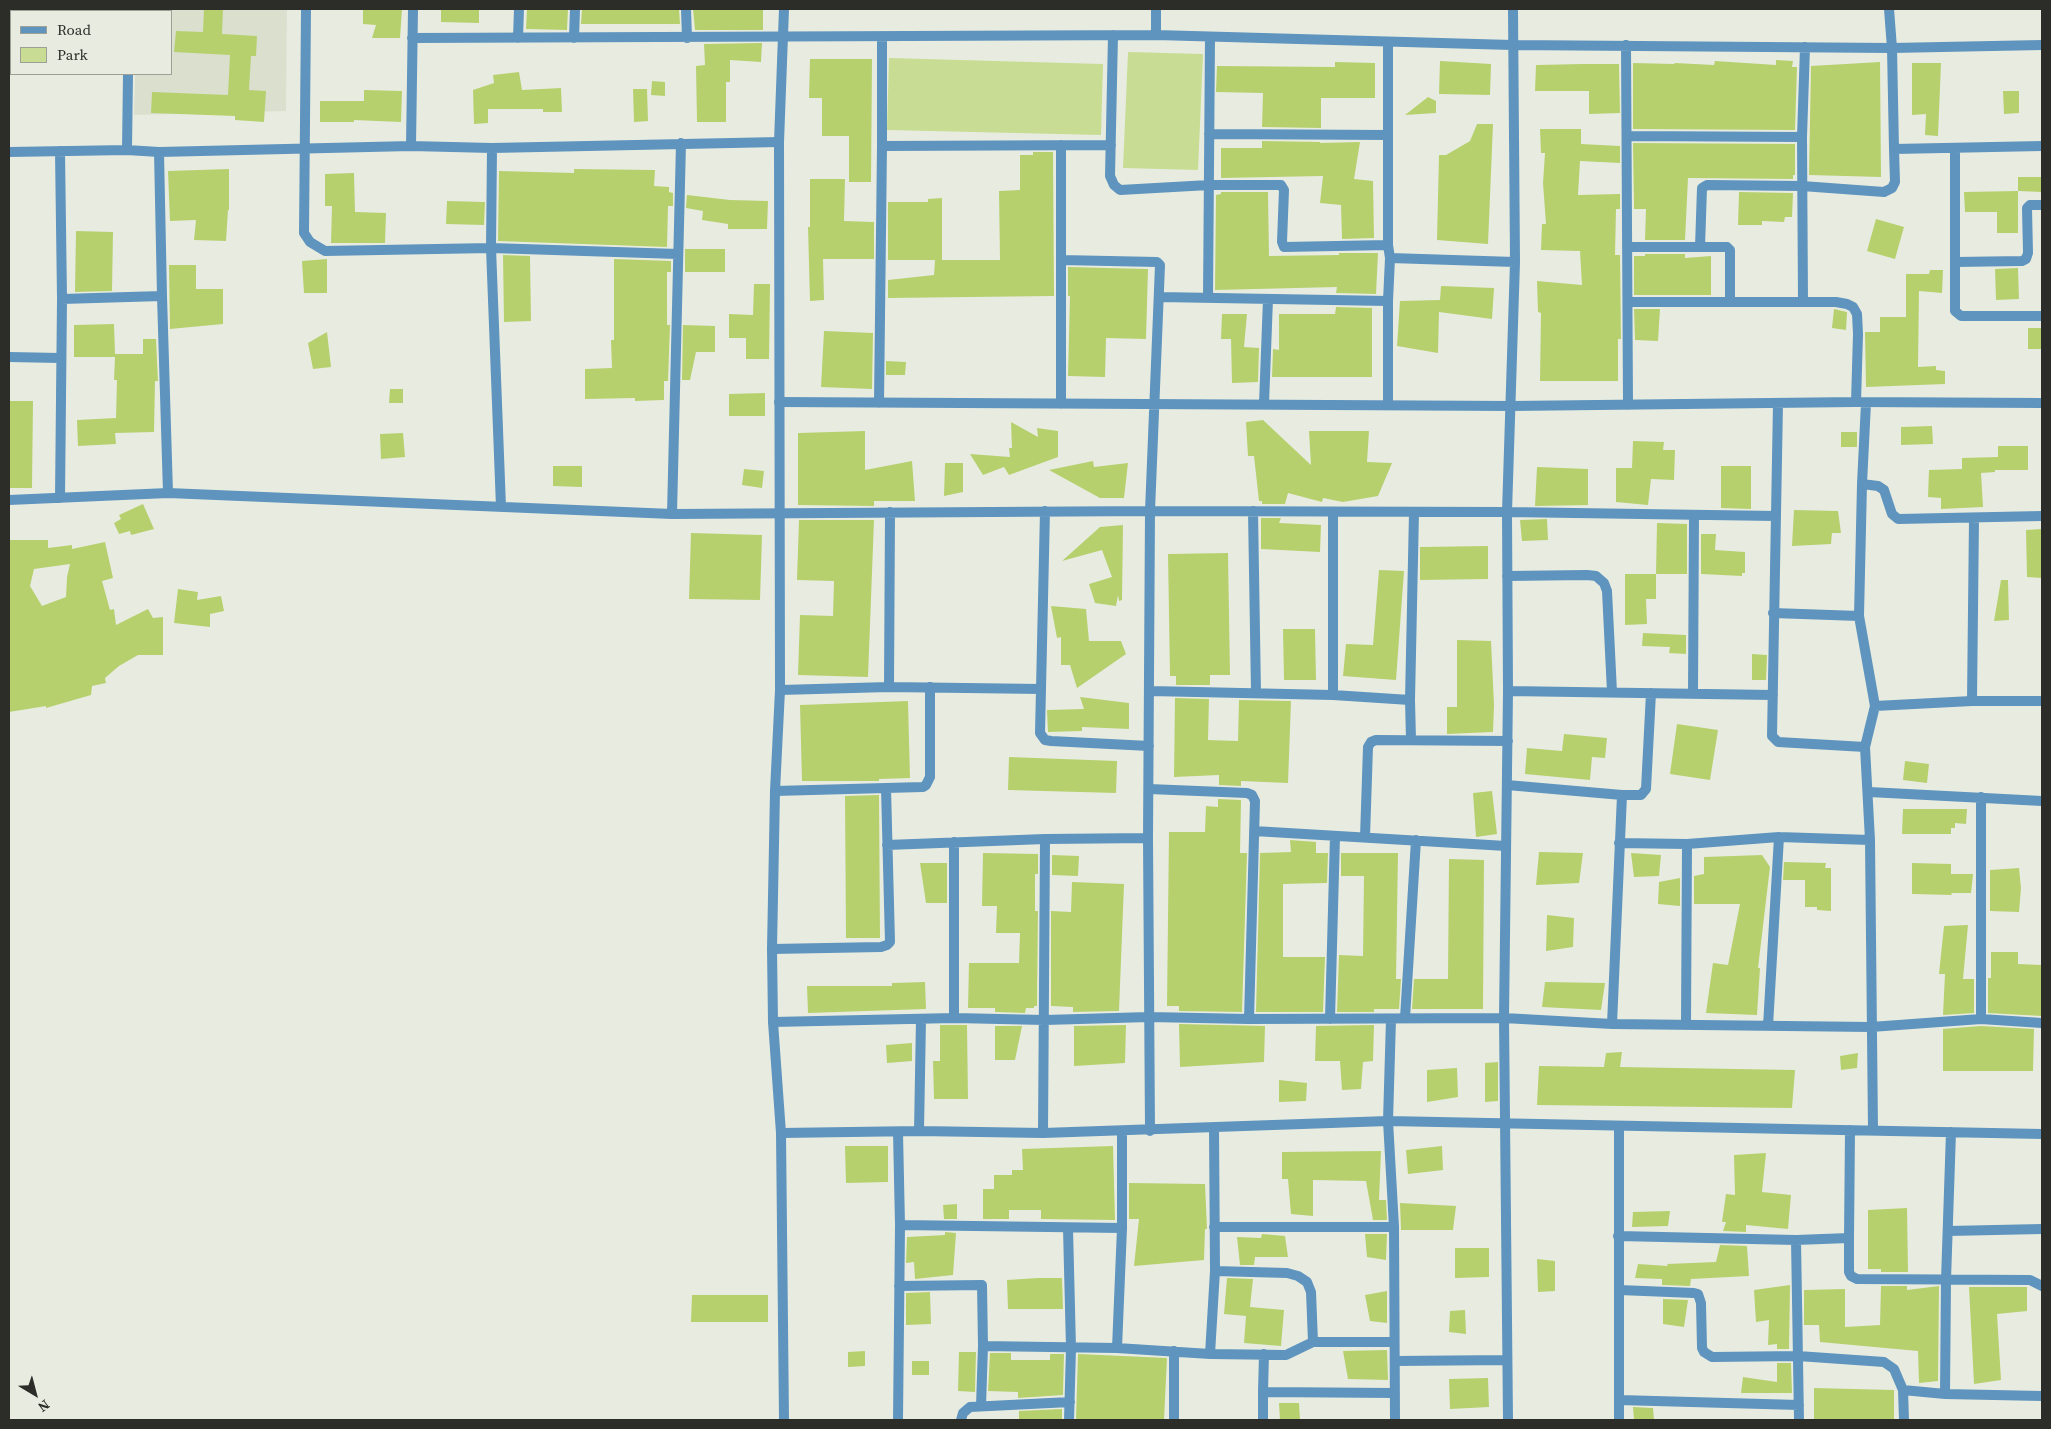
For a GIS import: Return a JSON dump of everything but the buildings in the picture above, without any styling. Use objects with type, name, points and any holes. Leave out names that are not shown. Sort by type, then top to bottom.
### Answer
[{"type":"street","points":[[306,9],[303,148],[304,233],[310,242],[325,251],[491,248],[678,254]]},
{"type":"street","points":[[411,146],[413,9]]},
{"type":"street","points":[[518,38],[519,9]]},
{"type":"street","points":[[574,38],[575,9]]},
{"type":"street","points":[[686,9],[687,38]]},
{"type":"street","points":[[784,9],[779,142],[780,690],[775,791],[772,948],[773,1022],[781,1133],[784,1420]]},
{"type":"street","points":[[1156,9],[1156,35]]},
{"type":"street","points":[[1508,1420],[1504,1018],[1508,785],[1507,512],[1515,262],[1513,9]]},
{"type":"street","points":[[1700,247],[1702,188],[1704,186],[1802,186],[1889,191],[1895,182],[1892,48],[1889,9]]},
{"type":"street","points":[[1112,35],[1110,176],[1114,185],[1120,190],[1209,185],[1281,185],[1284,190],[1282,242],[1286,248],[1388,245]]},
{"type":"street","points":[[412,38],[1156,35],[1512,45],[1892,48],[2042,46]]},
{"type":"street","points":[[879,402],[882,37]]},
{"type":"street","points":[[1208,298],[1210,37]]},
{"type":"street","points":[[1388,43],[1388,245],[1390,258],[1388,405]]},
{"type":"street","points":[[1626,45],[1628,405]]},
{"type":"street","points":[[1803,302],[1802,136],[1805,47]]},
{"type":"street","points":[[127,150],[128,75]]},
{"type":"street","points":[[1209,134],[1388,135]]},
{"type":"street","points":[[1627,136],[1802,136]]},
{"type":"street","points":[[9,152],[127,150],[159,152],[411,146],[492,148],[779,142]]},
{"type":"street","points":[[672,514],[681,143]]},
{"type":"street","points":[[1061,145],[1061,404]]},
{"type":"street","points":[[882,146],[1110,145]]},
{"type":"street","points":[[1894,149],[2042,146]]},
{"type":"street","points":[[492,148],[491,248],[501,507]]},
{"type":"street","points":[[1955,148],[1955,311],[1961,316],[2042,316]]},
{"type":"street","points":[[60,152],[62,300],[60,498]]},
{"type":"street","points":[[159,152],[168,494]]},
{"type":"street","points":[[1955,262],[2022,261],[2026,259],[2027,208],[2030,205],[2042,205]]},
{"type":"street","points":[[1627,247],[1729,248],[1730,302]]},
{"type":"street","points":[[1390,258],[1515,262]]},
{"type":"street","points":[[1061,260],[1156,262],[1160,265],[1150,511],[1148,838],[1150,1131]]},
{"type":"street","points":[[62,300],[162,296]]},
{"type":"street","points":[[1159,298],[1388,301]]},
{"type":"street","points":[[1264,404],[1268,299]]},
{"type":"street","points":[[1628,302],[1842,303],[1853,307],[1857,314],[1862,484],[1859,616],[1875,706],[1865,747],[1869,792],[1873,1130]]},
{"type":"street","points":[[9,358],[60,358]]},
{"type":"street","points":[[779,402],[1511,406],[1861,402],[2042,403]]},
{"type":"street","points":[[1778,403],[1772,732],[1774,739],[1778,742],[1865,747]]},
{"type":"street","points":[[1862,484],[1878,486],[1884,490],[1892,514],[1898,519],[2042,516]]},
{"type":"street","points":[[9,500],[168,494],[672,514],[1253,511],[1776,516]]},
{"type":"street","points":[[1045,511],[1040,733],[1045,740],[1149,746]]},
{"type":"street","points":[[1253,511],[1256,693]]},
{"type":"street","points":[[889,687],[890,512]]},
{"type":"street","points":[[1333,512],[1333,695]]},
{"type":"street","points":[[1411,740],[1410,700],[1414,512]]},
{"type":"street","points":[[1693,694],[1694,516]]},
{"type":"street","points":[[1972,700],[1974,518]]},
{"type":"street","points":[[1508,576],[1587,575],[1596,576],[1604,583],[1607,591],[1612,692]]},
{"type":"street","points":[[1774,613],[1859,616]]},
{"type":"street","points":[[780,690],[889,687],[1041,689]]},
{"type":"street","points":[[775,791],[923,787],[929,783],[930,688]]},
{"type":"street","points":[[1150,691],[1333,695],[1410,700]]},
{"type":"street","points":[[1508,691],[1773,695]]},
{"type":"street","points":[[1508,785],[1641,795],[1646,789],[1651,693]]},
{"type":"street","points":[[1875,706],[1972,700],[2042,702]]},
{"type":"street","points":[[1365,837],[1368,747],[1376,740],[1508,741]]},
{"type":"street","points":[[772,948],[881,947],[887,945],[891,936],[886,788]]},
{"type":"street","points":[[1149,789],[1247,793],[1252,795],[1255,800],[1249,1019]]},
{"type":"street","points":[[1869,792],[1981,796],[2042,801]]},
{"type":"street","points":[[1612,1024],[1622,795]]},
{"type":"street","points":[[1981,796],[1981,1019]]},
{"type":"street","points":[[1254,831],[1506,846]]},
{"type":"street","points":[[1330,1019],[1335,836]]},
{"type":"street","points":[[1619,843],[1687,844],[1779,837],[1870,840]]},
{"type":"street","points":[[1768,1026],[1779,837]]},
{"type":"street","points":[[887,845],[1045,839],[1148,838]]},
{"type":"street","points":[[1043,1133],[1045,839]]},
{"type":"street","points":[[1405,1018],[1416,840]]},
{"type":"street","points":[[954,842],[954,1018]]},
{"type":"street","points":[[1686,1024],[1687,844]]},
{"type":"street","points":[[773,1022],[954,1018],[1045,1020],[1149,1018],[1504,1018],[1612,1024],[1871,1027],[1981,1019],[2042,1023]]},
{"type":"street","points":[[919,1131],[921,1019]]},
{"type":"street","points":[[1391,1019],[1388,1122],[1394,1227],[1395,1420]]},
{"type":"street","points":[[781,1133],[919,1131],[1043,1133],[1388,1122],[2042,1134]]},
{"type":"street","points":[[1619,1127],[1619,1420]]},
{"type":"street","points":[[1210,1354],[1215,1271],[1214,1128]]},
{"type":"street","points":[[1850,1130],[1849,1272],[1854,1278],[2030,1280],[2042,1286]]},
{"type":"street","points":[[1117,1348],[1122,1228],[1122,1131]]},
{"type":"street","points":[[898,1132],[900,1225],[898,1420]]},
{"type":"street","points":[[1945,1394],[1946,1280],[1951,1132]]},
{"type":"street","points":[[900,1225],[1122,1228]]},
{"type":"street","points":[[1214,1227],[1394,1227]]},
{"type":"street","points":[[1068,1228],[1071,1348],[1069,1420]]},
{"type":"street","points":[[1948,1231],[2042,1229]]},
{"type":"street","points":[[1618,1236],[1796,1240],[1849,1238]]},
{"type":"street","points":[[1796,1240],[1800,1420]]},
{"type":"street","points":[[1215,1271],[1287,1273],[1298,1276],[1307,1282],[1311,1292],[1313,1342]]},
{"type":"street","points":[[899,1286],[982,1285],[983,1346],[980,1406]]},
{"type":"street","points":[[1619,1290],[1698,1294],[1701,1303],[1702,1348],[1704,1352],[1712,1357],[1798,1356],[1884,1362],[1894,1369],[1903,1390],[1904,1420]]},
{"type":"street","points":[[983,1346],[1117,1348],[1210,1354],[1264,1354],[1291,1353],[1313,1342],[1394,1342]]},
{"type":"street","points":[[1174,1351],[1174,1420]]},
{"type":"street","points":[[1263,1420],[1264,1354]]},
{"type":"street","points":[[1395,1361],[1507,1360]]},
{"type":"street","points":[[1903,1390],[1945,1394],[2042,1396]]},
{"type":"street","points":[[1262,1392],[1395,1393]]},
{"type":"street","points":[[1619,1400],[1799,1405]]},
{"type":"street","points":[[961,1420],[966,1410],[970,1407],[1070,1402]]},
{"type":"shaded area","points":[[287,9],[286,111],[134,115],[135,75],[172,75],[172,10],[137,10]]},
{"type":"green space","points":[[1128,52],[1203,54],[1198,170],[1123,168]]},
{"type":"green space","points":[[889,58],[1103,64],[1101,135],[887,130]]}]
